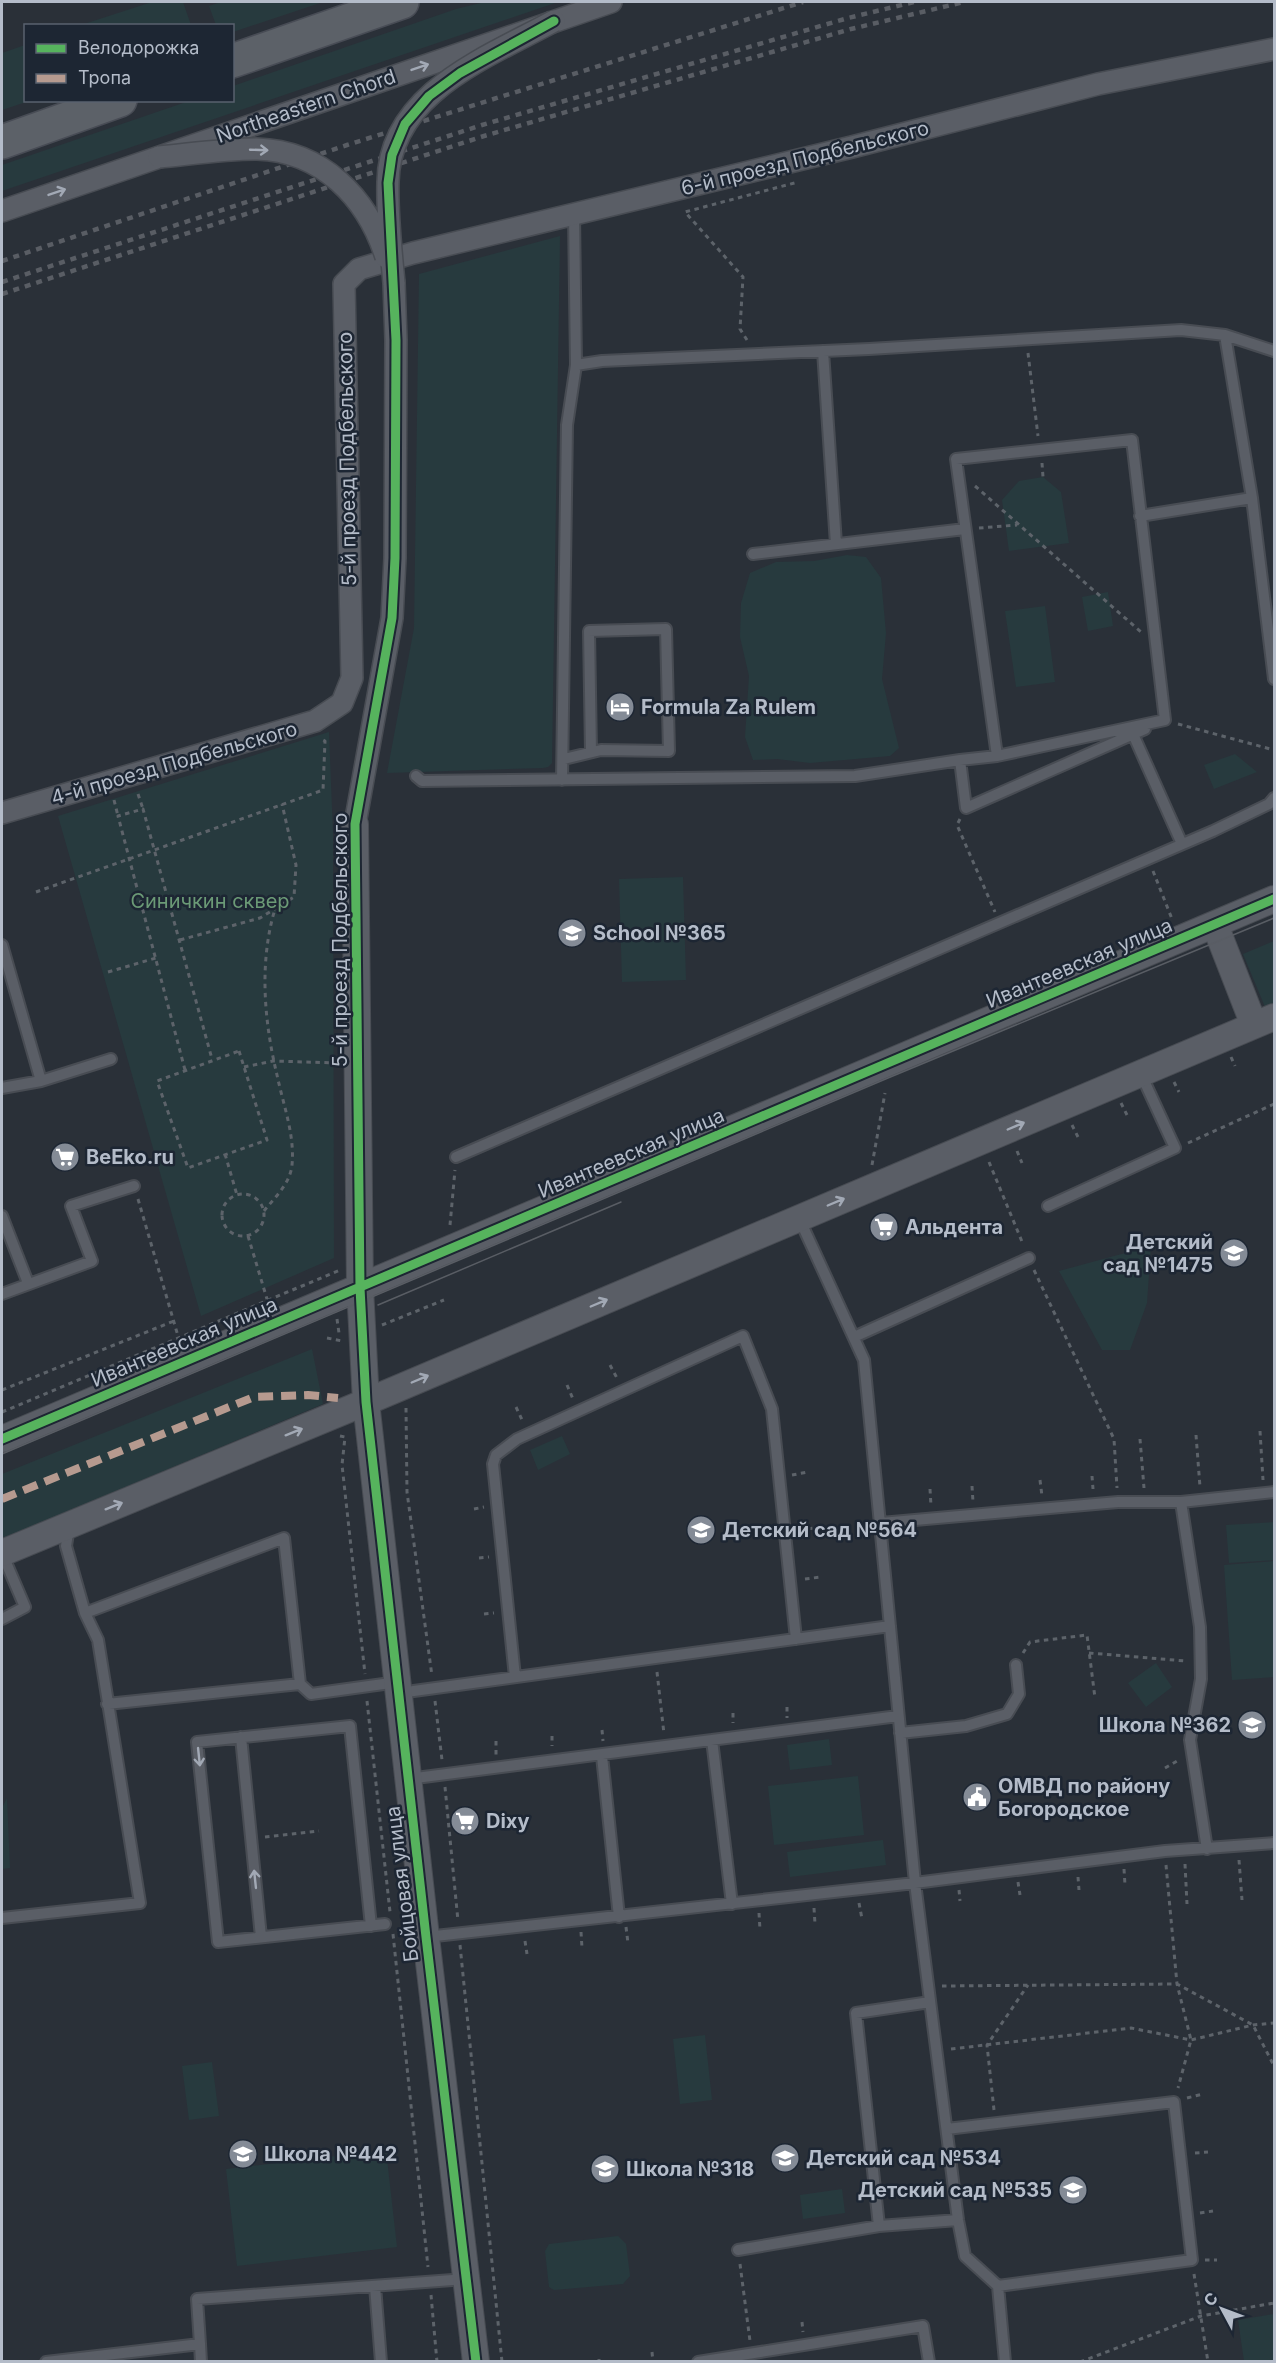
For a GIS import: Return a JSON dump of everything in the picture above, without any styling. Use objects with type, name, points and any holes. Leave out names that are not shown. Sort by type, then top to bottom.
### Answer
[{"type":"main road","points":[[234,60],[402,2]]},
{"type":"main road","points":[[2,142],[114,102]]},
{"type":"street","name":"Northeastern Chord","points":[[2,212],[611,2]]},
{"type":"street","points":[[394,284],[388,183],[392,155],[405,124],[429,96],[442,85],[554,21]]},
{"type":"street","name":"6-й проезд Подбельского","points":[[344,284],[359,268],[413,253],[852,147],[1098,84],[1275,49]]},
{"type":"street","points":[[159,157],[255,149],[290,155],[321,167],[346,186],[364,209],[384,251],[394,284]]},
{"type":"street","name":"5-й проезд Подбельского","points":[[342,704],[352,678],[344,284]]},
{"type":"street","name":"5-й проезд Подбельского","points":[[362,1333],[355,824],[392,618],[395,558],[394,284]]},
{"type":"street","name":"4-й проезд Подбельского","points":[[2,813],[315,722],[342,704]]},
{"type":"street","name":"Ивантеевская улица","points":[[2,1439],[1275,899]]},
{"type":"street","points":[[2,1553],[366,1402],[1264,1021],[1215,925]]},
{"type":"street","name":"Бойцовая улица","points":[[362,1333],[366,1402],[476,2361]]},
{"type":"lane","points":[[562,780],[567,425],[576,365],[574,214]]},
{"type":"lane","points":[[576,365],[602,361],[823,351],[1181,330],[1225,335],[1275,351]]},
{"type":"lane","points":[[1225,335],[1270,613],[1275,678]]},
{"type":"lane","points":[[823,351],[836,544]]},
{"type":"lane","points":[[997,756],[956,459],[1132,440],[1165,720]]},
{"type":"lane","points":[[1140,516],[1252,498]]},
{"type":"lane","points":[[753,554],[965,529]]},
{"type":"lane","points":[[564,759],[601,750],[669,751],[666,629],[589,631],[591,752]]},
{"type":"lane","points":[[416,776],[422,781],[855,776],[960,759],[997,756],[1165,720]]},
{"type":"lane","points":[[960,759],[966,808],[1165,720]]},
{"type":"lane","points":[[1133,734],[1182,844]]},
{"type":"lane","points":[[456,1157],[1148,859],[1269,804],[1275,798]]},
{"type":"lane","points":[[2,945],[41,1081]]},
{"type":"lane","points":[[2,1088],[41,1081],[111,1059]]},
{"type":"lane","points":[[1048,1206],[1175,1149],[1140,1074]]},
{"type":"lane","points":[[2,1294],[92,1261],[70,1206],[134,1186]]},
{"type":"lane","points":[[2,1216],[28,1283]]},
{"type":"lane","points":[[799,1218],[864,1360],[915,1883],[958,2220],[964,2256],[998,2286],[1005,2361]]},
{"type":"lane","points":[[854,1337],[1029,1258]]},
{"type":"lane","points":[[515,1677],[493,1464],[496,1455],[517,1439],[743,1336],[772,1409],[796,1639]]},
{"type":"lane","points":[[881,1522],[1118,1502],[1181,1502],[1269,1493]]},
{"type":"lane","points":[[1181,1502],[1200,1627],[1201,1679],[1190,1740],[1207,1849]]},
{"type":"lane","points":[[2,1918],[140,1903],[98,1640],[85,1613],[66,1546],[69,1525]]},
{"type":"lane","points":[[85,1613],[284,1538],[300,1684],[311,1694],[366,1685],[433,1688],[890,1626]]},
{"type":"lane","points":[[2,1553],[25,1607],[2,1618]]},
{"type":"lane","points":[[900,1733],[966,1726],[1007,1714],[1020,1694],[1016,1665]]},
{"type":"lane","points":[[107,1704],[300,1684]]},
{"type":"lane","points":[[408,1779],[602,1756],[898,1716]]},
{"type":"lane","points":[[371,1926],[350,1726],[197,1742],[218,1942],[261,1937],[371,1926],[388,1924]]},
{"type":"lane","points":[[241,1737],[261,1937]]},
{"type":"lane","points":[[712,1740],[732,1904]]},
{"type":"lane","points":[[602,1756],[619,1917]]},
{"type":"lane","points":[[426,1937],[915,1883],[1165,1851],[1275,1843]]},
{"type":"lane","points":[[879,2226],[856,2013],[930,2002]]},
{"type":"lane","points":[[947,2129],[1174,2102],[1192,2260],[998,2286]]},
{"type":"lane","points":[[738,2250],[879,2226],[958,2220]]},
{"type":"lane","points":[[201,2361],[197,2299],[466,2279]]},
{"type":"lane","points":[[375,2286],[381,2361]]},
{"type":"lane","points":[[698,2361],[923,2326],[929,2361]]},
{"type":"lane","points":[[46,2361],[200,2344]]},
{"type":"path","points":[[756,354],[741,329],[743,277],[685,212],[798,182]]},
{"type":"path","points":[[1027,339],[1040,450]]},
{"type":"path","points":[[958,471],[1156,645]]},
{"type":"path","points":[[965,529],[1018,525]]},
{"type":"path","points":[[1165,720],[1275,750]]},
{"type":"path","points":[[36,892],[323,790],[325,741],[317,734]]},
{"type":"path","points":[[136,788],[212,1059]]},
{"type":"path","points":[[112,795],[185,1070]]},
{"type":"path","points":[[180,940],[260,918],[294,897],[296,865],[282,804]]},
{"type":"path","points":[[966,808],[957,825],[999,922]]},
{"type":"path","points":[[118,816],[142,809]]},
{"type":"path","points":[[1148,859],[1172,919]]},
{"type":"path","points":[[264,1211],[284,1188],[292,1166],[291,1136],[273,1061],[268,1028],[264,975],[269,929],[275,909]]},
{"type":"path","points":[[108,972],[156,958]]},
{"type":"path","points":[[239,1051],[267,1140],[188,1168],[157,1081],[212,1059],[239,1051]]},
{"type":"path","points":[[244,1067],[273,1061],[343,1063]]},
{"type":"path","points":[[871,1167],[885,1093]]},
{"type":"path","points":[[1175,1149],[1275,1104]]},
{"type":"path","points":[[1069,1119],[1078,1137]]},
{"type":"path","points":[[1013,1143],[1022,1163]]},
{"type":"path","points":[[225,1154],[237,1195]]},
{"type":"path","points":[[986,1155],[1029,1258],[1114,1438],[1118,1502]]},
{"type":"path","points":[[450,1225],[456,1157]]},
{"type":"path","points":[[134,1186],[178,1337]]},
{"type":"path","points":[[245,1194],[254,1197],[264,1211],[263,1222],[258,1231],[248,1236],[236,1235],[225,1227],[222,1215],[226,1203],[237,1195],[245,1194]]},
{"type":"path","points":[[248,1236],[267,1299]]},
{"type":"path","points":[[2,1412],[342,1269]]},
{"type":"path","points":[[327,1338],[340,1341],[444,1300]]},
{"type":"path","points":[[2,1390],[174,1321]]},
{"type":"path","points":[[406,1407],[407,1492],[444,1775],[502,2361]]},
{"type":"path","points":[[1260,1431],[1269,1493]]},
{"type":"path","points":[[1196,1435],[1201,1500]]},
{"type":"path","points":[[345,1437],[342,1465],[391,1913]]},
{"type":"path","points":[[1140,1438],[1145,1502]]},
{"type":"path","points":[[1016,1665],[1030,1642],[1087,1635],[1095,1698]]},
{"type":"path","points":[[1089,1653],[1201,1662]]},
{"type":"path","points":[[656,1658],[665,1746]]},
{"type":"path","points":[[448,1826],[456,1824]]},
{"type":"path","points":[[251,1838],[318,1831]]},
{"type":"path","points":[[1238,1846],[1242,1900]]},
{"type":"path","points":[[1185,1850],[1187,1904]]},
{"type":"path","points":[[1165,1851],[1178,1984],[1191,2040],[1174,2102]]},
{"type":"path","points":[[388,1924],[437,2361]]},
{"type":"path","points":[[928,1986],[1178,1984],[1253,2025],[1275,2066]]},
{"type":"path","points":[[996,2123],[987,2045],[1028,1985]]},
{"type":"path","points":[[937,2051],[1131,2028],[1191,2040],[1253,2025],[1275,2023]]},
{"type":"path","points":[[738,2250],[752,2353]]},
{"type":"path","points":[[1192,2260],[1208,2361]]},
{"type":"path","points":[[1080,2361],[1201,2316],[1275,2303]]},
{"type":"path","points":[[652,2352],[653,2361]]},
{"type":"green space","points":[[152,2],[183,2],[191,24],[84,24]]},
{"type":"green space","points":[[221,2],[323,2],[234,32],[234,24],[216,24],[209,6]]},
{"type":"green space","points":[[485,2],[558,2],[2,191],[2,165],[186,102],[234,102],[234,86],[456,9]]},
{"type":"green space","points":[[24,45],[24,102],[26,102],[2,110],[2,53]]},
{"type":"green space","points":[[560,236],[552,763],[543,768],[387,773],[414,628],[419,274]]},
{"type":"green space","points":[[1043,477],[1061,492],[1069,543],[1009,551],[1002,500],[1019,481]]},
{"type":"green space","points":[[847,555],[866,557],[881,578],[886,633],[882,679],[899,748],[890,756],[810,763],[777,759],[753,760],[745,737],[749,676],[740,637],[741,603],[750,573],[776,562],[814,561]]},
{"type":"green space","points":[[1108,592],[1113,626],[1088,631],[1082,597]]},
{"type":"green space","points":[[1045,606],[1055,682],[1016,687],[1005,611]]},
{"type":"green space","name":"Синичкин сквер","points":[[329,732],[333,834],[334,1258],[201,1316],[58,816]]},
{"type":"green space","points":[[1235,754],[1257,772],[1214,789],[1204,765]]},
{"type":"green space","points":[[683,877],[686,980],[622,982],[619,879]]},
{"type":"green space","points":[[1274,941],[1274,1003],[1265,1007],[1243,954]]},
{"type":"green space","points":[[1151,1246],[1147,1303],[1130,1350],[1102,1350],[1059,1271]]},
{"type":"green space","points":[[312,1349],[323,1404],[2,1539],[2,1474]]},
{"type":"green space","points":[[562,1436],[570,1454],[538,1470],[530,1450]]},
{"type":"green space","points":[[1274,1522],[1274,1560],[1229,1563],[1226,1525]]},
{"type":"green space","points":[[1274,1561],[1274,1677],[1232,1680],[1224,1565]]},
{"type":"green space","points":[[1156,1663],[1172,1687],[1146,1707],[1128,1683]]},
{"type":"green space","points":[[829,1739],[832,1765],[790,1770],[787,1745]]},
{"type":"green space","points":[[858,1776],[864,1835],[774,1845],[768,1786]]},
{"type":"green space","points":[[7,1798],[10,1868],[2,1869],[2,1808]]},
{"type":"green space","points":[[883,1840],[886,1865],[790,1877],[787,1852]]},
{"type":"green space","points":[[705,2035],[712,2100],[680,2104],[673,2039]]},
{"type":"green space","points":[[212,2062],[219,2116],[189,2120],[182,2066]]},
{"type":"green space","points":[[386,2150],[397,2247],[237,2266],[226,2169]]},
{"type":"green space","points":[[842,2189],[845,2213],[803,2219],[800,2195]]},
{"type":"green space","points":[[618,2236],[626,2244],[630,2276],[623,2284],[554,2290],[549,2287],[545,2251],[549,2244]]},
{"type":"green space","points":[[1274,2314],[1274,2361],[1244,2361],[1238,2320]]},
{"type":"tram line","points":[[2,1454],[888,1078],[1274,918]]},
{"type":"tram line","points":[[378,1305],[621,1202]]},
{"type":"railway","points":[[2,261],[347,145],[803,2]]},
{"type":"railway","points":[[2,282],[482,125],[848,18],[914,2]]},
{"type":"railway","points":[[2,294],[484,136],[851,29],[964,2]]},
{"type":"marked path","points":[[2,1499],[254,1397],[308,1395],[338,1398]]},
{"type":"cycle path","points":[[476,2362],[366,1402],[360,1288],[355,824],[392,618],[395,558],[396,340],[388,183],[392,155],[405,124],[429,96],[460,73],[554,21]]},
{"type":"cycle path","points":[[2,1439],[1274,899]]},
{"type":"place","name":"Formula Za Rulem","points":[[620,707]]},
{"type":"place","name":"School №365","points":[[572,933]]},
{"type":"place","name":"BeEko.ru","points":[[65,1157]]},
{"type":"place","name":"Альдента","points":[[884,1227]]},
{"type":"place","name":"Детский сад №1475","points":[[1234,1253]]},
{"type":"place","name":"Детский сад №564","points":[[701,1530]]},
{"type":"place","name":"Школа №362","points":[[1252,1725]]},
{"type":"place","name":"ОМВД по району Богородское","points":[[977,1797]]},
{"type":"place","name":"Dixy","points":[[465,1821]]},
{"type":"place","name":"Школа №442","points":[[243,2154]]},
{"type":"place","name":"Детский сад №534","points":[[785,2158]]},
{"type":"place","name":"Школа №318","points":[[605,2169]]},
{"type":"place","name":"Детский сад №535","points":[[1073,2190]]}]
